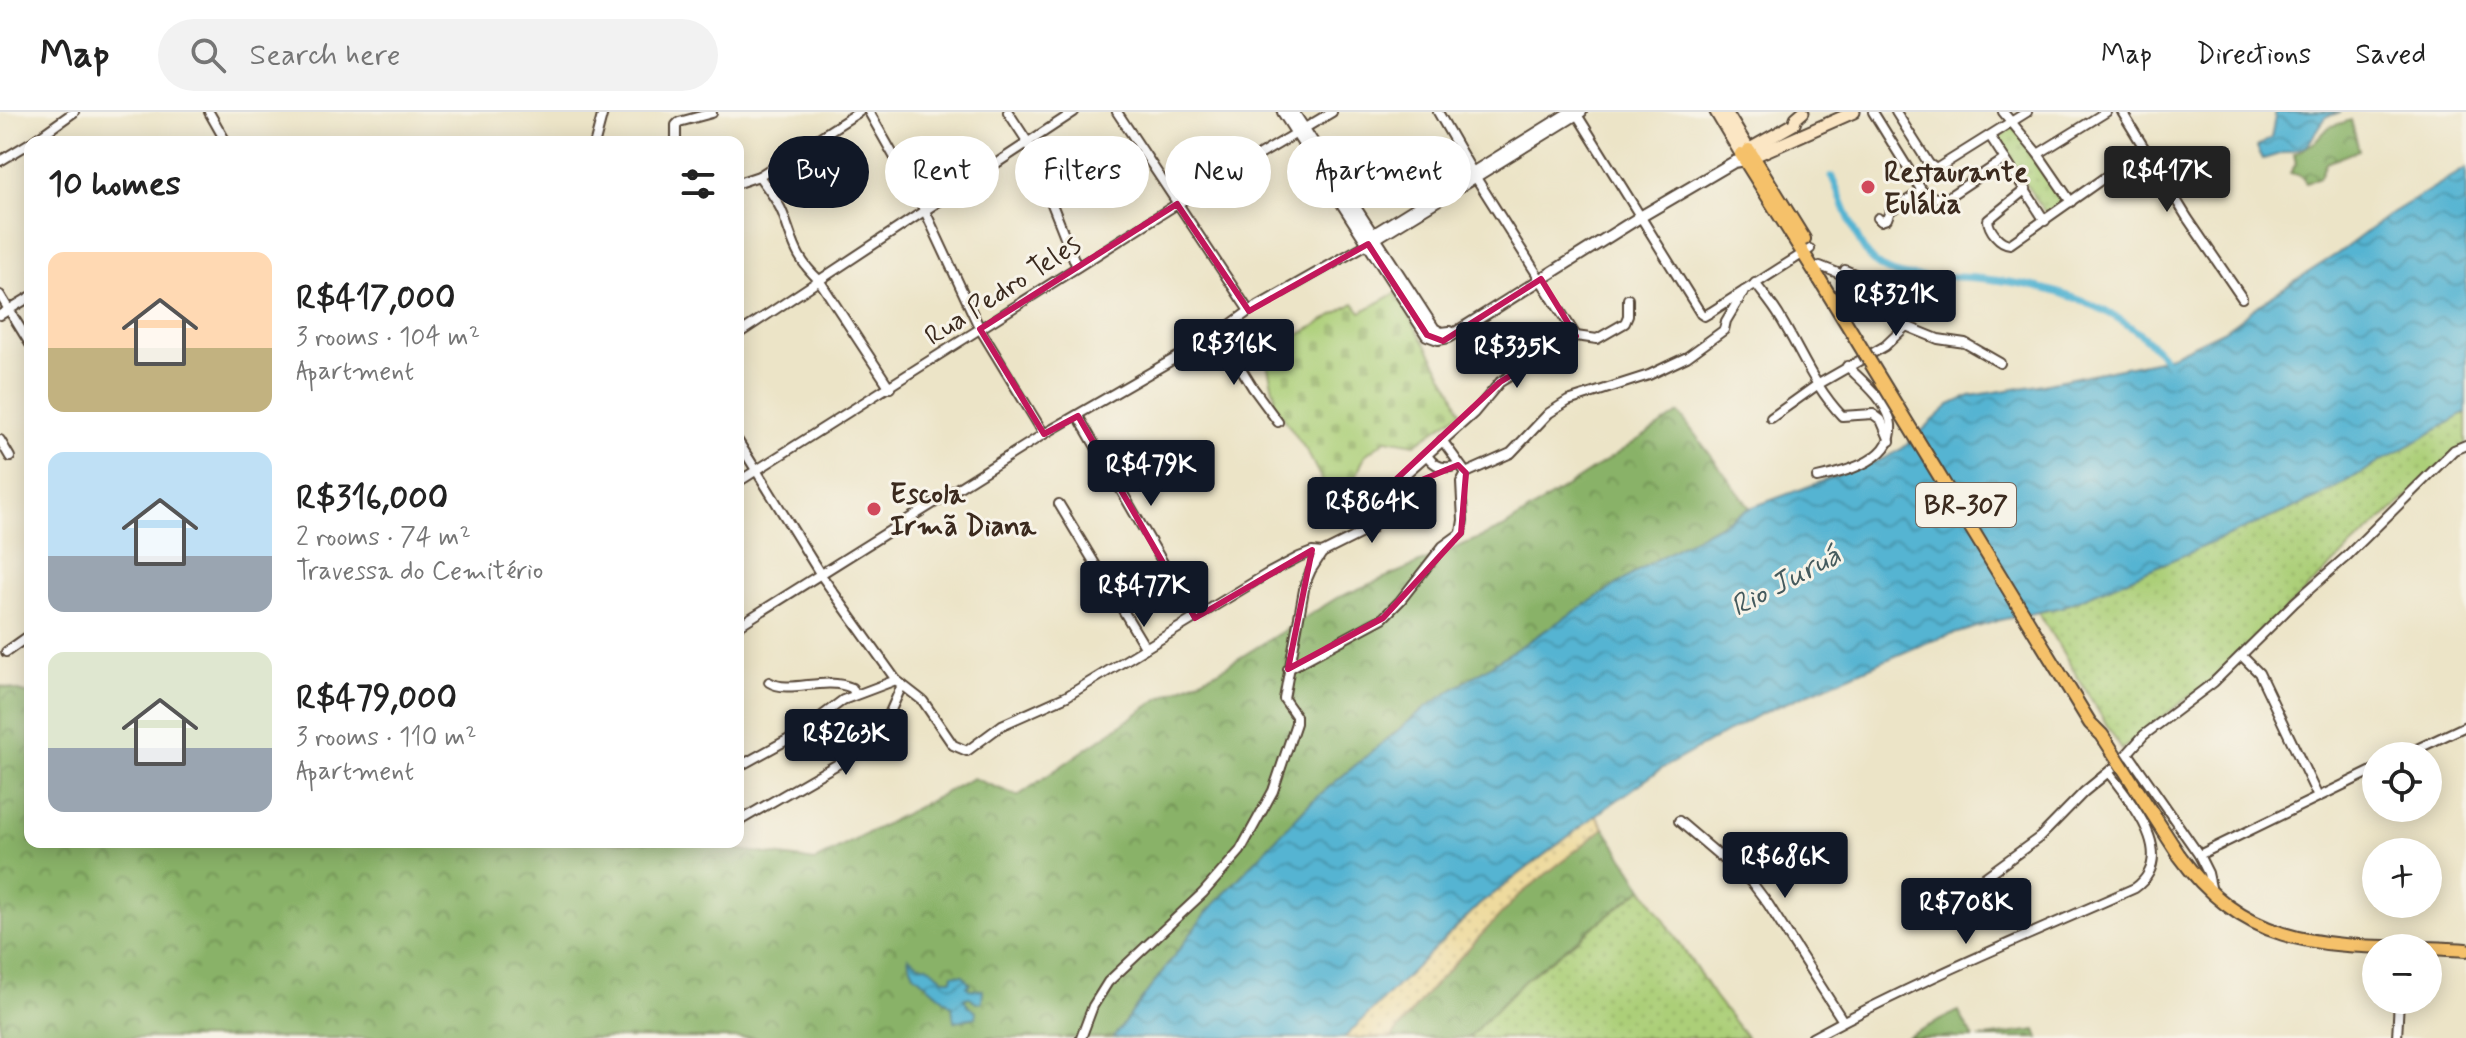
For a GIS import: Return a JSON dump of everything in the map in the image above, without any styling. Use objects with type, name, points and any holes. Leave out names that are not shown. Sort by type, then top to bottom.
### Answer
[{"type":"main road","points":[[1716,112],[1744,157]]},
{"type":"main road","points":[[1726,112],[1744,157]]},
{"type":"main road","points":[[1744,157],[1854,112]]},
{"type":"main road","points":[[1744,157],[1797,116],[1812,119],[1808,132]]},
{"type":"main road","name":"BR-307","points":[[1744,157],[1822,272],[2090,723],[2102,735],[2197,880],[2231,910],[2252,922],[2305,941],[2362,945]]},
{"type":"main road","name":"BR-307","points":[[2442,949],[2466,950]]},
{"type":"street","points":[[40,136],[74,112]]},
{"type":"street","points":[[209,112],[223,136]]},
{"type":"street","points":[[597,136],[603,112]]},
{"type":"street","points":[[744,181],[759,176],[858,112]]},
{"type":"street","points":[[869,112],[925,211],[980,329],[1044,434]]},
{"type":"street","points":[[1008,112],[1024,136]]},
{"type":"street","points":[[1035,136],[1074,112]]},
{"type":"street","points":[[1117,112],[1165,186]]},
{"type":"street","points":[[1283,112],[1300,132],[1427,335],[1444,340],[1640,217],[1744,157]]},
{"type":"street","points":[[1293,112],[1300,132]]},
{"type":"street","name":"Rua Pedro Teles","points":[[1271,149],[1332,112]]},
{"type":"street","points":[[1438,112],[1576,336]]},
{"type":"street","points":[[1873,112],[1922,191],[1929,197],[1948,197],[2005,159]]},
{"type":"street","points":[[1896,112],[1932,168],[1940,167],[2027,112]]},
{"type":"street","points":[[2003,112],[2017,126],[2071,202]]},
{"type":"street","points":[[2038,154],[2106,112]]},
{"type":"street","points":[[2122,112],[2242,298]]},
{"type":"street","points":[[676,136],[679,122],[712,113]]},
{"type":"street","points":[[744,622],[1044,434],[1219,333],[1249,311],[1576,113],[1704,316],[1806,251]]},
{"type":"street","points":[[1990,136],[2045,221]]},
{"type":"street","points":[[0,161],[24,146]]},
{"type":"street","points":[[744,330],[1015,149]]},
{"type":"street","points":[[2026,189],[1988,220],[2002,242],[2010,244],[2145,149]]},
{"type":"street","points":[[759,176],[783,213],[799,256],[819,280],[890,388]]},
{"type":"street","points":[[1878,218],[1881,221],[1887,219],[1890,211],[1922,191]]},
{"type":"street","points":[[1054,208],[1077,267]]},
{"type":"street","name":"Rua Pedro Teles","points":[[744,478],[1171,208]]},
{"type":"street","points":[[1180,208],[1249,311]]},
{"type":"street","points":[[1822,272],[1837,267],[1871,278]]},
{"type":"street","points":[[1822,272],[1856,282],[1906,326],[1938,339],[1965,343],[2000,363]]},
{"type":"street","points":[[1755,283],[1780,317],[1817,385],[1842,416],[1873,414],[1881,420],[1890,441]]},
{"type":"street","points":[[1288,669],[1383,618],[1400,601],[1443,546],[1461,533],[1461,482],[1468,471],[1515,450],[1549,413],[1568,401],[1649,375],[1687,357],[1724,330],[1744,291]]},
{"type":"street","points":[[0,295],[24,334]]},
{"type":"street","points":[[1081,1038],[1093,1006],[1108,982],[1227,868],[1256,824],[1279,777],[1296,723],[1296,716],[1284,699],[1288,669],[1305,584],[1322,553],[1372,528],[1384,493],[1474,413],[1500,382],[1576,336],[1597,339],[1616,330],[1628,316],[1628,299]]},
{"type":"street","points":[[0,315],[24,301]]},
{"type":"street","points":[[1771,418],[1847,366],[1882,348],[1906,326]]},
{"type":"street","points":[[1219,333],[1278,422]]},
{"type":"street","points":[[1817,478],[1868,461],[1890,441],[1890,419],[1885,410],[1871,390],[1847,366]]},
{"type":"street","points":[[1078,416],[1195,618]]},
{"type":"street","points":[[0,440],[10,457]]},
{"type":"street","points":[[1442,440],[1458,465],[1468,471]]},
{"type":"street","points":[[1959,896],[2040,837],[2084,792],[2109,773],[2144,735],[2214,682],[2454,450],[2466,445]]},
{"type":"street","points":[[744,451],[821,575],[899,682],[923,701],[953,745],[967,751],[1002,725],[1067,696],[1299,557],[1312,552],[1322,553]]},
{"type":"street","points":[[1427,455],[1430,461],[1443,468],[1458,465]]},
{"type":"street","points":[[1059,504],[1145,647]]},
{"type":"street","points":[[6,652],[24,639]]},
{"type":"street","points":[[2242,656],[2259,673],[2318,797]]},
{"type":"street","points":[[769,682],[784,687],[837,683],[852,688],[855,694]]},
{"type":"street","points":[[744,764],[798,734],[855,694],[899,682]]},
{"type":"street","points":[[744,818],[869,746],[881,733],[899,682]]},
{"type":"street","points":[[2432,742],[2466,726]]},
{"type":"street","points":[[2128,753],[2199,855],[2208,873],[2212,895]]},
{"type":"street","points":[[1812,1038],[2145,881],[2151,869],[2153,846],[2144,822],[2109,773]]},
{"type":"street","points":[[2199,855],[2362,776]]},
{"type":"street","points":[[1679,821],[1753,884],[1843,1021]]},
{"type":"street","points":[[2397,1038],[2398,1014]]},
{"type":"highlighted area","points":[[1177,204],[1249,311],[1368,244],[1427,335],[1443,341],[1541,279],[1576,336],[1500,382],[1389,486],[1393,492],[1458,465],[1466,473],[1461,533],[1383,618],[1288,669],[1312,550],[1195,618],[1078,416],[1044,434],[980,329]]},
{"type":"green space","points":[[2351,120],[2359,150],[2326,163],[2320,177],[2306,183],[2301,176],[2290,173],[2296,164],[2294,154],[2315,142],[2329,127]]},
{"type":"green space","points":[[2014,126],[2066,201],[2046,214],[1995,139]]},
{"type":"green space","points":[[1396,293],[1453,392],[1461,412],[1415,444],[1387,439],[1365,455],[1350,492],[1332,500],[1308,453],[1271,400],[1275,397],[1265,355],[1354,303],[1361,312]]},
{"type":"green space","points":[[1679,413],[1750,508],[1655,560],[1426,707],[1311,802],[1207,912],[1113,1038],[0,1038],[0,686],[24,692],[24,848],[727,848],[815,861],[973,778],[1018,796],[1160,698],[1218,671],[1337,598],[1503,528]]},
{"type":"green space","points":[[2466,413],[2466,444],[2346,552],[2213,679],[2122,750],[2038,612],[2062,607],[2317,498]]},
{"type":"green space","points":[[1604,828],[1643,888],[1524,981],[1468,1038],[1391,1038],[1432,987],[1517,897]]},
{"type":"green space","points":[[1643,888],[1715,997],[1747,1038],[1468,1038],[1524,981]]},
{"type":"green space","points":[[1958,1011],[1974,1038],[1905,1038]]},
{"type":"green space","points":[[2036,1030],[2039,1038],[1978,1038]]},
{"type":"sand","points":[[1596,815],[1604,828],[1517,897],[1432,987],[1391,1038],[1344,1038],[1479,905]]},
{"type":"water","points":[[2276,112],[2340,112],[2326,117],[2307,146],[2263,159],[2257,147],[2271,138]]},
{"type":"water","name":"Rio Juruá","points":[[2466,168],[2466,413],[2317,498],[2062,607],[2000,620],[1928,642],[1760,714],[1661,769],[1479,905],[1344,1038],[1113,1038],[1207,912],[1311,802],[1426,707],[1655,560],[1750,508],[1885,458],[1903,448],[1950,405],[1970,396],[2164,359],[2225,330],[2392,213]]},
{"type":"water","points":[[908,957],[928,966],[944,979],[952,979],[953,974],[963,975],[970,984],[967,986],[969,989],[983,990],[982,1002],[964,998],[968,1006],[976,1011],[976,1017],[954,1022],[952,1006],[914,974]]},
{"type":"waterway","points":[[1832,177],[1863,247],[1887,271],[1911,276],[2018,283],[2075,298],[2127,324],[2169,364]]},
{"type":"place","name":"Restaurante Eulália","points":[[1868,187]]},
{"type":"place","name":"Escola Irmã Diana","points":[[874,509]]}]
